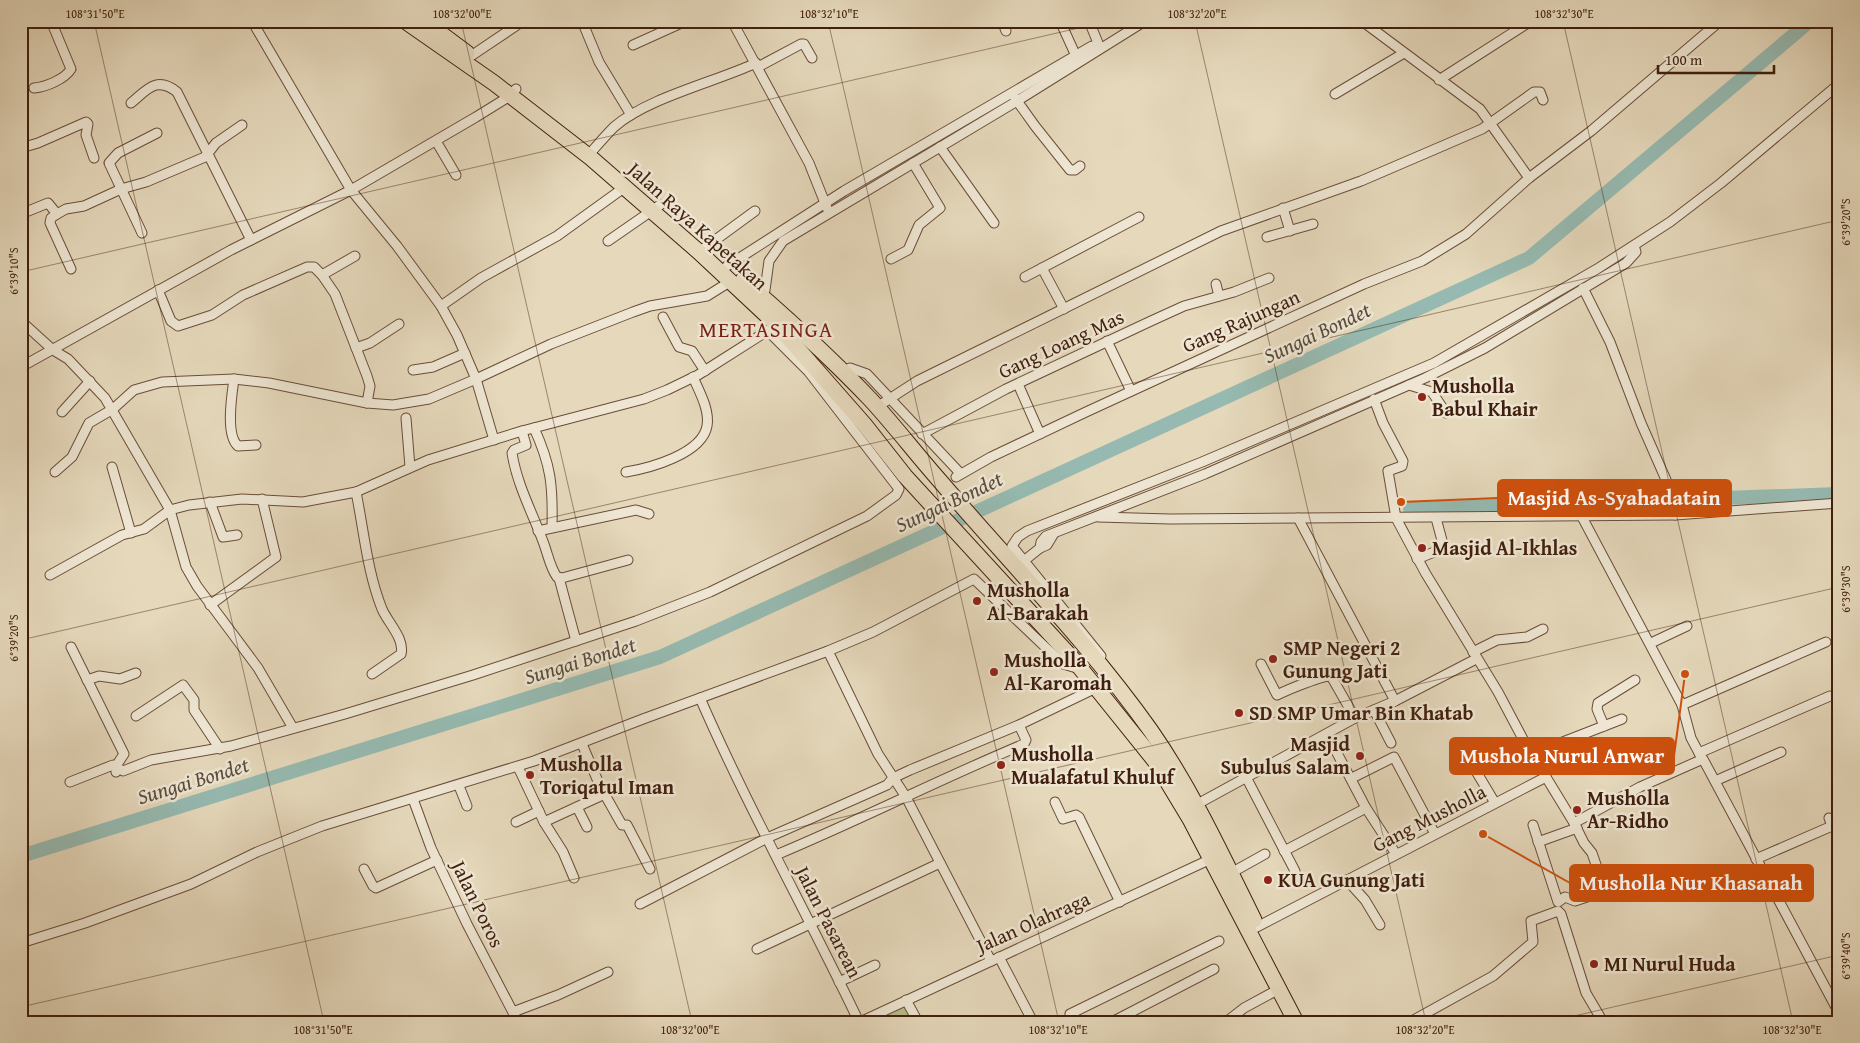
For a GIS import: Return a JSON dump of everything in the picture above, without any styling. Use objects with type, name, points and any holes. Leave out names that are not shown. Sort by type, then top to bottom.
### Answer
[{"type":"highway","name":"Jalan Raya Kapetakan","points":[[424,21],[471,56],[513,92],[598,158],[760,301],[772,328],[1080,669],[1190,808]]},
{"type":"highway","name":"Jalan Raya Kapetakan","points":[[406,22],[513,92]]},
{"type":"highway","name":"Jalan Raya Kapetakan","points":[[598,158],[625,187],[657,209]]},
{"type":"highway","name":"Jalan Raya Kapetakan","points":[[702,249],[727,266],[738,282]]},
{"type":"highway","points":[[760,301],[882,403],[954,479],[999,547],[1050,604],[1151,732],[1253,929],[1306,1022]]},
{"type":"highway","points":[[1216,857],[1231,873],[1279,989],[1296,1022]]},
{"type":"street","points":[[34,88],[46,86],[68,73],[71,69],[51,21]]},
{"type":"street","points":[[252,21],[351,190],[397,246],[441,306],[465,353],[494,440]]},
{"type":"street","points":[[471,56],[523,21]]},
{"type":"street","points":[[633,45],[686,21]]},
{"type":"street","points":[[732,21],[809,163],[827,208]]},
{"type":"street","points":[[1002,21],[1006,31]]},
{"type":"street","points":[[1060,21],[1076,56]]},
{"type":"street","points":[[1089,21],[1098,43]]},
{"type":"street","points":[[760,301],[772,254],[783,241],[827,208],[914,157],[940,147],[1076,56],[1136,21]]},
{"type":"street","points":[[727,266],[1145,21]]},
{"type":"street","points":[[1362,21],[1480,110],[1492,124],[1529,178]]},
{"type":"street","points":[[1439,80],[1531,21]]},
{"type":"street","name":"Gang Rajungan","points":[[954,479],[1040,434],[1131,391],[1364,284],[1422,261],[1466,234],[1529,178],[1591,131],[1720,21]]},
{"type":"street","points":[[583,22],[599,62],[631,115]]},
{"type":"street","points":[[598,158],[615,126],[631,115],[676,94],[757,65],[801,44],[804,44],[812,58]]},
{"type":"street","points":[[1335,94],[1404,54]]},
{"type":"street","points":[[1107,675],[1105,664],[1098,651],[1012,546],[1018,537],[1028,531],[1202,462],[1434,363],[1634,246],[1721,183],[1839,84]]},
{"type":"street","points":[[131,103],[138,95],[151,86],[163,86],[177,92],[251,240]]},
{"type":"street","points":[[21,366],[251,240],[351,190],[436,141],[513,92]]},
{"type":"street","points":[[954,479],[922,434],[882,403],[924,377],[1221,231],[1385,171],[1492,124],[1534,92],[1540,92],[1543,100]]},
{"type":"street","points":[[1015,98],[1070,170],[1075,170],[1080,166]]},
{"type":"street","points":[[21,148],[38,143],[86,122],[88,124],[86,136],[94,158]]},
{"type":"street","points":[[71,269],[50,223],[51,218],[66,209],[84,206],[121,189],[146,182],[207,155],[216,143],[242,124]]},
{"type":"street","points":[[142,233],[109,163],[118,153],[157,133]]},
{"type":"street","points":[[436,141],[456,175]]},
{"type":"street","points":[[940,147],[994,223]]},
{"type":"street","points":[[891,259],[908,250],[919,225],[940,208],[914,157]]},
{"type":"street","points":[[441,306],[482,278],[557,236],[625,187]]},
{"type":"street","points":[[21,214],[48,203],[57,214]]},
{"type":"street","points":[[1283,208],[1290,231]]},
{"type":"street","points":[[608,241],[657,209]]},
{"type":"street","points":[[702,249],[755,211]]},
{"type":"street","points":[[1025,277],[1139,217]]},
{"type":"street","points":[[1267,238],[1312,224]]},
{"type":"street","points":[[1025,560],[1047,545],[1053,535],[1205,474],[1409,385],[1484,348],[1626,263],[1636,252],[1634,246]]},
{"type":"street","points":[[322,275],[355,256]]},
{"type":"street","points":[[158,290],[171,321],[178,326],[212,315],[243,296],[307,267],[314,267],[335,294],[370,386],[367,403]]},
{"type":"street","points":[[1042,268],[1064,309]]},
{"type":"street","name":"Gang Loang Mas","points":[[922,434],[1018,384],[1184,306],[1269,278]]},
{"type":"street","points":[[56,472],[72,457],[88,423],[113,409],[134,390],[142,387],[162,382],[234,381],[269,383],[367,403],[413,403],[476,382],[551,344],[633,312],[650,306],[706,296],[738,282]]},
{"type":"street","points":[[1216,284],[1219,296]]},
{"type":"street","points":[[1583,288],[1610,342],[1641,423],[1675,501],[1675,513]]},
{"type":"street","points":[[663,317],[679,347],[692,351],[705,371]]},
{"type":"street","points":[[21,321],[53,350],[68,359],[90,380],[113,409],[170,510],[186,566],[210,605],[258,668],[293,728]]},
{"type":"street","points":[[356,348],[370,343],[399,324]]},
{"type":"street","points":[[50,575],[144,528],[170,510],[210,502],[262,499],[303,502],[356,492],[410,467],[522,431],[644,399],[705,371],[772,328],[808,371],[899,489],[898,493],[866,516],[710,592],[576,642],[465,678],[220,749],[151,760],[123,771],[116,769],[113,765],[70,782]]},
{"type":"street","points":[[1107,341],[1131,391]]},
{"type":"street","points":[[413,370],[433,367],[465,353]]},
{"type":"street","points":[[626,472],[646,469],[673,458],[692,447],[703,435],[707,426],[706,413],[693,377]]},
{"type":"street","points":[[62,412],[90,380]]},
{"type":"street","points":[[234,381],[230,420],[234,440],[238,446],[256,445]]},
{"type":"street","points":[[1018,384],[1040,434]]},
{"type":"street","points":[[1409,385],[1432,392],[1446,413]]},
{"type":"street","points":[[1374,399],[1383,423],[1402,461],[1402,466],[1388,471],[1395,515],[1417,559],[1474,656],[1498,692],[1532,754],[1575,825],[1584,844],[1592,853],[1605,889],[1598,894],[1573,901],[1565,897],[1558,902],[1533,825]]},
{"type":"street","points":[[406,418],[410,467]]},
{"type":"street","points":[[534,428],[547,455],[550,473],[552,526]]},
{"type":"street","points":[[522,431],[526,445],[514,450],[512,456],[518,481],[527,499],[553,571],[559,578],[576,642]]},
{"type":"street","points":[[112,467],[131,533]]},
{"type":"street","points":[[356,492],[374,588],[384,614],[396,632],[402,651],[402,654],[372,674]]},
{"type":"street","points":[[210,605],[276,557],[262,499]]},
{"type":"street","points":[[210,502],[223,537],[237,535]]},
{"type":"street","points":[[1098,517],[1132,519],[1298,518],[1395,515],[1436,518],[1675,513],[1839,503]]},
{"type":"street","points":[[538,531],[552,526],[636,510],[648,514]]},
{"type":"street","points":[[1580,515],[1615,582],[1628,600],[1682,705],[1691,738],[1839,1013]]},
{"type":"street","points":[[1298,518],[1395,701]]},
{"type":"street","points":[[1417,559],[1444,548],[1436,518]]},
{"type":"street","points":[[559,578],[628,560]]},
{"type":"street","points":[[21,943],[84,923],[190,884],[257,852],[322,826],[518,767],[828,651],[873,632],[974,579],[1063,664],[1080,669]]},
{"type":"street","points":[[1651,643],[1687,626]]},
{"type":"street","points":[[1190,808],[1355,718],[1395,701],[1474,656],[1497,640],[1527,638],[1543,629]]},
{"type":"street","points":[[1682,705],[1826,642]]},
{"type":"street","points":[[71,647],[123,752],[123,757],[116,769]]},
{"type":"street","points":[[828,651],[878,754],[906,797],[940,863],[1033,1022]]},
{"type":"street","points":[[1261,664],[1277,694],[1297,685],[1306,685],[1331,676],[1355,718]]},
{"type":"street","points":[[87,680],[99,676],[120,679],[136,673]]},
{"type":"street","points":[[1604,726],[1597,709],[1598,703],[1635,680]]},
{"type":"street","points":[[136,716],[183,685],[194,700],[194,710],[220,749]]},
{"type":"street","points":[[640,904],[766,838],[887,786],[893,778],[964,746],[1019,725],[1096,688]]},
{"type":"street","points":[[1538,842],[1575,825],[1640,787],[1701,756],[1830,696]]},
{"type":"street","name":"Jalan Pasarean","points":[[700,698],[731,770],[811,923],[859,1022]]},
{"type":"street","points":[[1374,710],[1391,743]]},
{"type":"street","points":[[1532,754],[1622,720]]},
{"type":"street","points":[[776,855],[848,825],[1024,744],[1026,740],[1019,725]]},
{"type":"street","points":[[1327,734],[1352,778],[1366,808],[1396,854]]},
{"type":"street","points":[[582,744],[622,825],[627,825],[650,869]]},
{"type":"street","points":[[1464,751],[1495,803]]},
{"type":"street","points":[[1715,781],[1781,752]]},
{"type":"street","points":[[1352,778],[1394,757],[1435,834]]},
{"type":"street","points":[[518,767],[544,822],[563,852],[574,878]]},
{"type":"street","points":[[1246,777],[1295,872]]},
{"type":"street","name":"Gang Musholla","points":[[1253,929],[1546,777]]},
{"type":"street","points":[[459,786],[467,806]]},
{"type":"street","points":[[544,822],[606,794]]},
{"type":"street","name":"Jalan Poros","points":[[413,799],[437,860],[518,1022]]},
{"type":"street","points":[[1055,802],[1063,819],[1079,816],[1120,902]]},
{"type":"street","points":[[576,807],[587,827]]},
{"type":"street","points":[[1284,851],[1366,808]]},
{"type":"street","points":[[516,822],[539,812]]},
{"type":"street","points":[[1756,859],[1832,826],[1829,818]]},
{"type":"street","points":[[1231,873],[1265,854]]},
{"type":"street","name":"Jalan Olahraga","points":[[859,1022],[1216,857]]},
{"type":"street","points":[[364,868],[372,886],[376,888],[437,860]]},
{"type":"street","points":[[757,949],[940,863]]},
{"type":"street","points":[[1347,880],[1365,900],[1380,925]]},
{"type":"street","points":[[1414,1021],[1500,970],[1534,942],[1531,922],[1558,911],[1561,914],[1586,993],[1603,1022]]},
{"type":"street","points":[[1071,1022],[1070,1014],[1219,941]]},
{"type":"street","points":[[839,982],[875,965]]},
{"type":"street","points":[[1112,1022],[1214,970]]},
{"type":"street","points":[[513,1012],[558,995],[608,972]]},
{"type":"street","points":[[1226,1022],[1244,1008],[1279,989]]},
{"type":"street","points":[[906,1000],[918,1022]]},
{"type":"green space","points":[[905,1002],[915,1022],[865,1022]]},
{"type":"waterway","name":"Sungai Bondet","points":[[21,856],[660,657],[1529,258],[1810,21]]},
{"type":"waterway","points":[[1410,509],[1839,494]]},
{"type":"place","name":"Musholla Babul Khair","points":[[1422,397]]},
{"type":"place","name":"Masjid As-Syahadatain","points":[[1401,502]]},
{"type":"place","name":"Masjid Al-Ikhlas","points":[[1422,548]]},
{"type":"place","name":"Musholla Al-Barakah","points":[[977,601]]},
{"type":"place","name":"SMP Negeri 2 Gunung Jati","points":[[1273,659]]},
{"type":"place","name":"Musholla Al-Karomah","points":[[994,672]]},
{"type":"place","name":"Mushola Nurul Anwar","points":[[1685,674]]},
{"type":"place","name":"SD SMP Umar Bin Khatab","points":[[1239,713]]},
{"type":"place","name":"Masjid Subulus Salam","points":[[1360,756]]},
{"type":"place","name":"Musholla Mualafatul Khuluf","points":[[1001,765]]},
{"type":"place","name":"Musholla Toriqatul Iman","points":[[530,775]]},
{"type":"place","name":"Musholla Ar-Ridho","points":[[1577,810]]},
{"type":"place","name":"Musholla Nur Khasanah","points":[[1483,834]]},
{"type":"place","name":"KUA Gunung Jati","points":[[1268,880]]},
{"type":"place","name":"MI Nurul Huda","points":[[1594,964]]},
{"type":"district","name":"MERTASINGA","points":[[766,329]]}]
